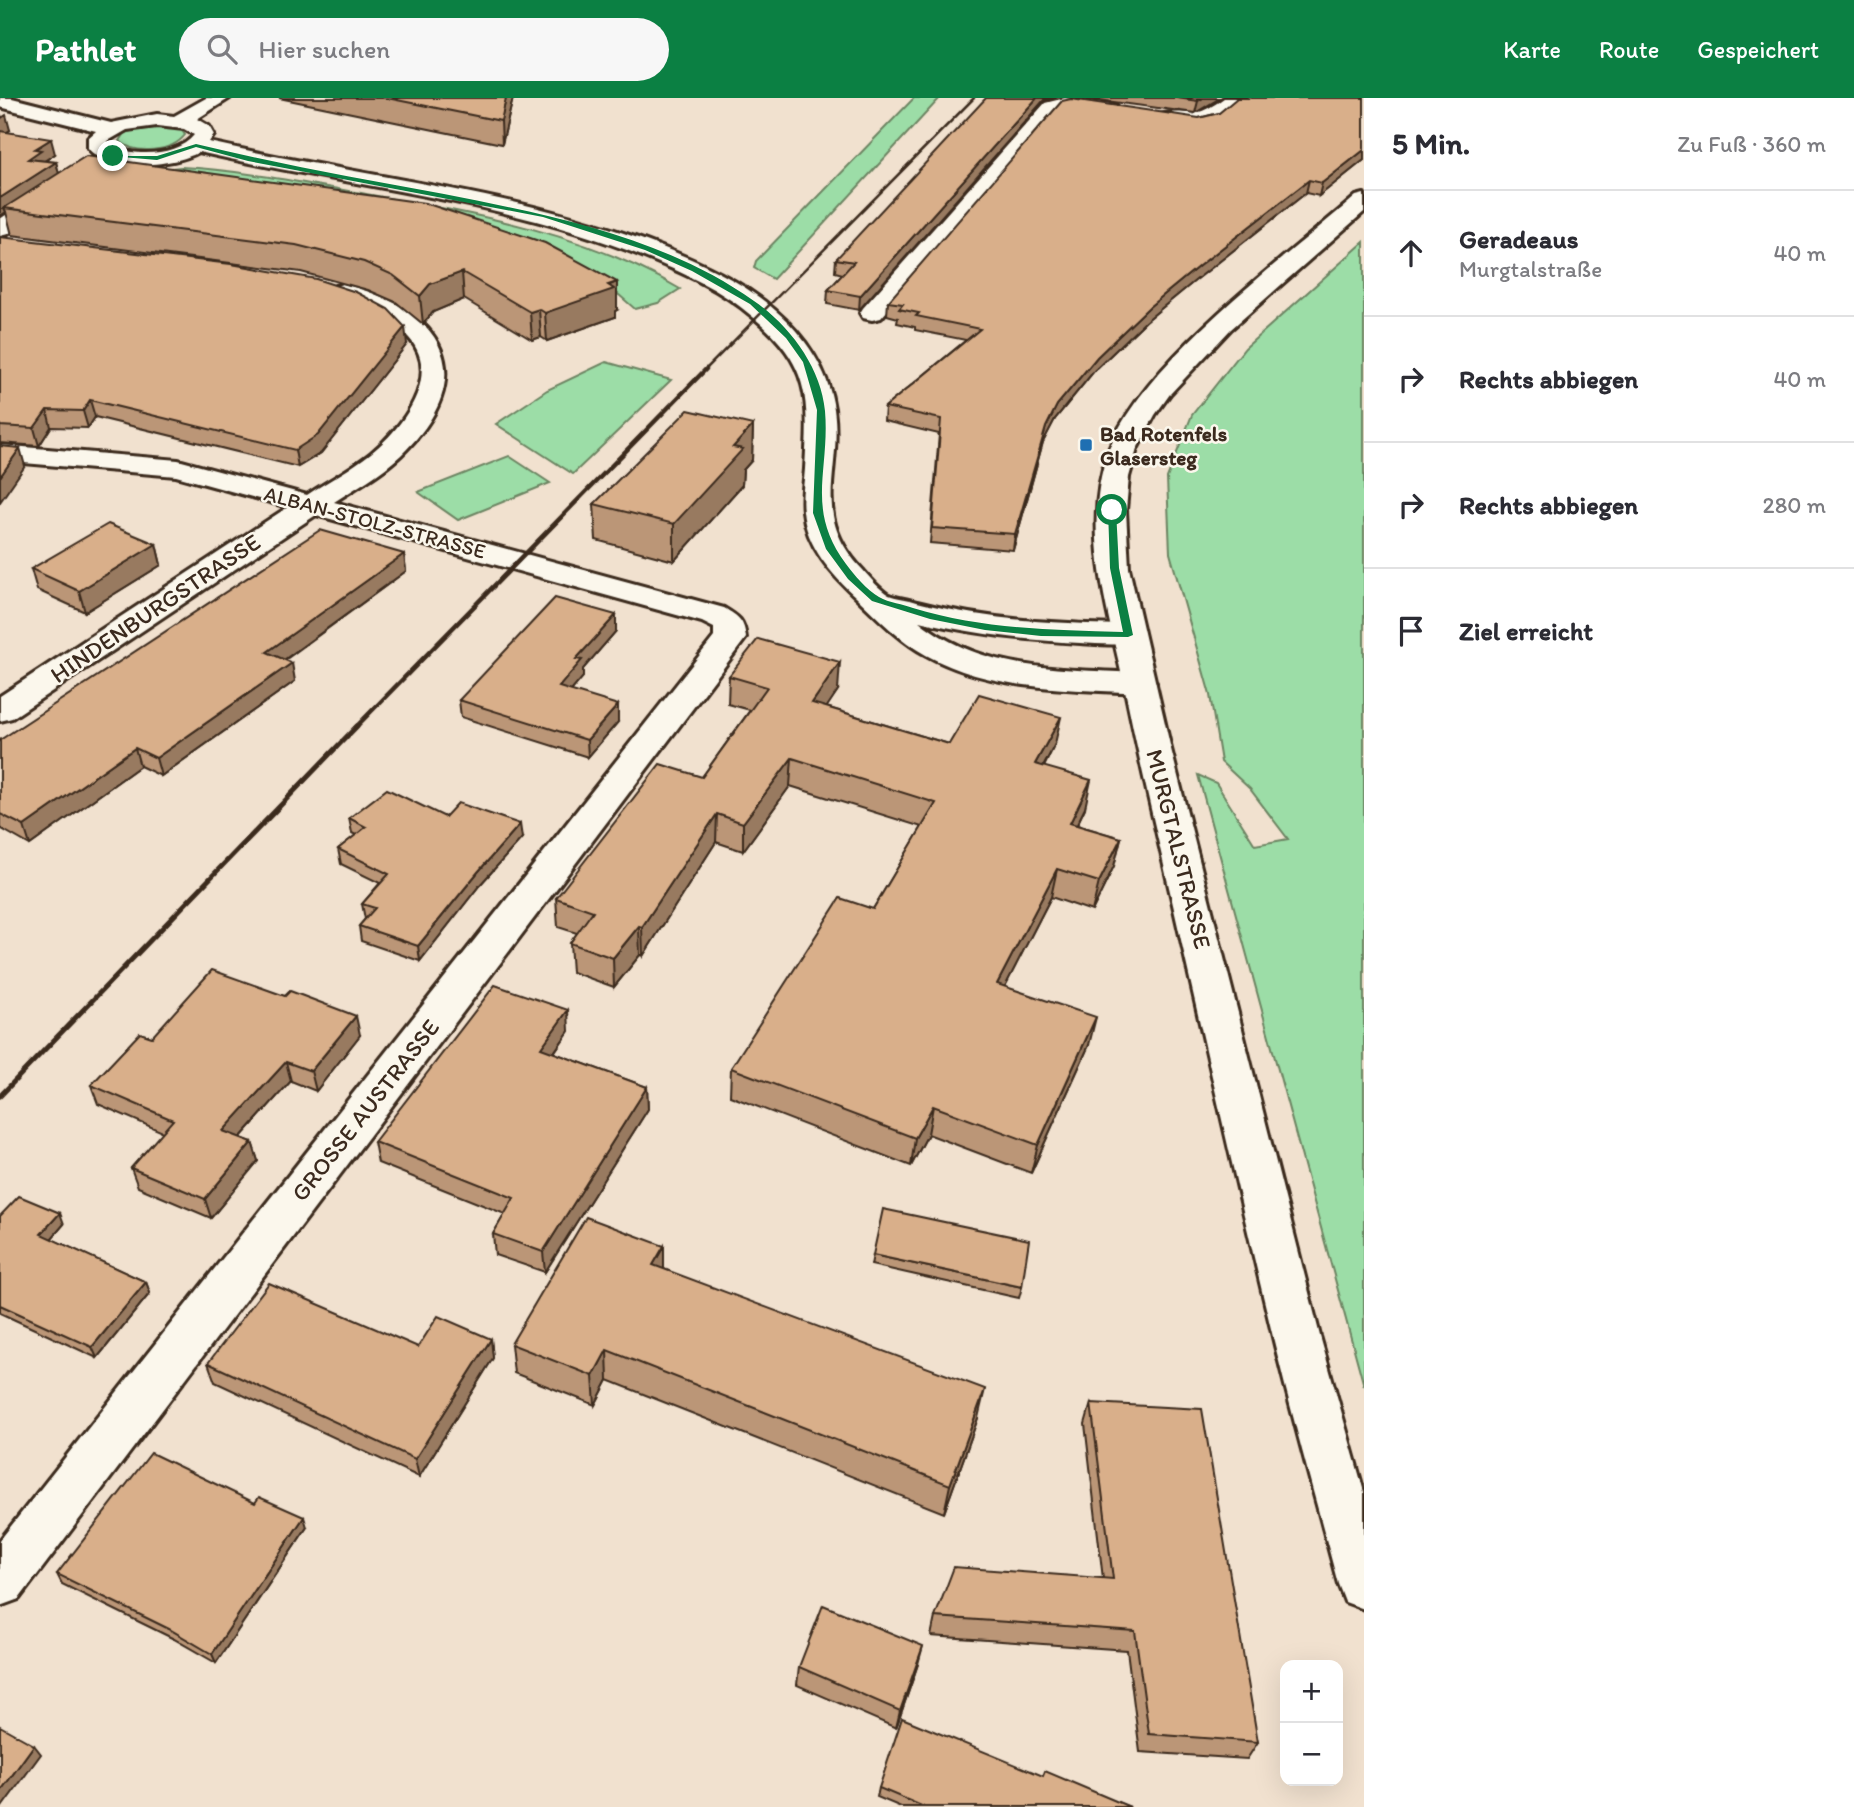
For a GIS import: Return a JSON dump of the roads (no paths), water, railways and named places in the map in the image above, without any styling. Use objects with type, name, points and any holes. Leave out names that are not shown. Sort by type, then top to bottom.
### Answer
[{"type":"street","points":[[180,121],[220,98]]},
{"type":"street","points":[[872,313],[1052,107],[1069,103],[1196,122],[1208,119],[1236,98]]},
{"type":"street","points":[[0,101],[112,129]]},
{"type":"street","points":[[145,120],[180,121],[202,130],[202,141],[157,158],[113,156],[104,153],[96,143],[104,133],[112,129],[145,120]]},
{"type":"street","points":[[196,145],[248,159],[464,198],[597,230],[647,248],[695,270],[752,303],[788,337],[807,362],[821,410],[817,513],[830,549],[851,577],[905,626],[939,650],[976,664],[1040,676],[1140,683]]},
{"type":"street","points":[[94,167],[113,156]]},
{"type":"street","points":[[4,239],[73,180]]},
{"type":"street","name":"MURGTALSTRASSE","points":[[1364,201],[1222,324],[1161,388],[1127,438],[1115,477],[1112,510],[1114,568],[1128,635],[1296,1336],[1364,1584]]},
{"type":"street","name":"HINDENBURGSTRASSE","points":[[0,711],[379,460],[408,433],[425,405],[433,373],[433,358],[426,344],[407,324],[364,299],[320,287]]},
{"type":"street","name":"ALBAN-STOLZ-STRASSE","points":[[0,453],[178,468],[713,615],[729,624],[730,638]]},
{"type":"street","points":[[876,599],[933,617],[985,627],[1041,633],[1128,635]]},
{"type":"street","name":"GROSSE AUSTRASSE","points":[[0,1581],[730,638]]},
{"type":"railway","points":[[704,371],[974,98]]},
{"type":"railway","points":[[355,728],[706,369]]},
{"type":"railway","points":[[0,1096],[357,726]]},
{"type":"place","name":"Bad Rotenfels Glasersteg","points":[[1086,445]]}]
